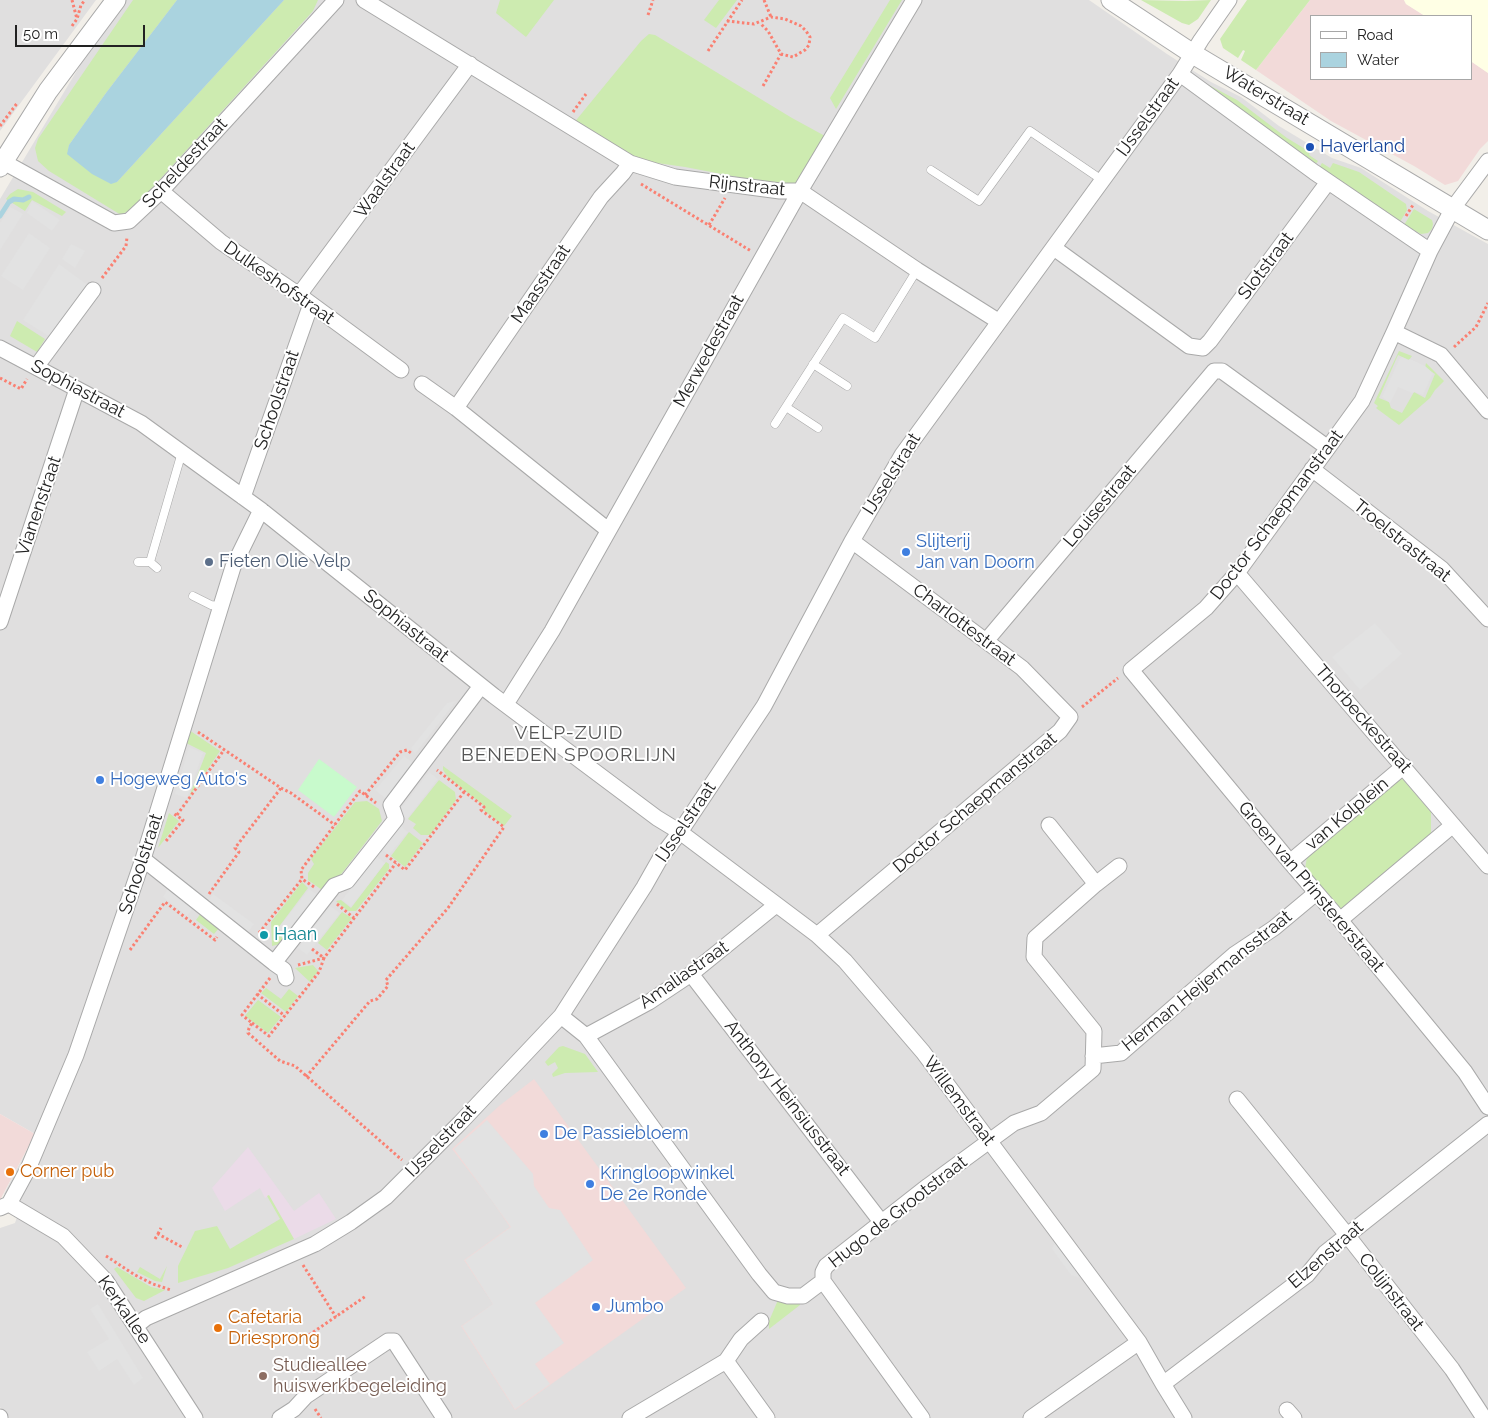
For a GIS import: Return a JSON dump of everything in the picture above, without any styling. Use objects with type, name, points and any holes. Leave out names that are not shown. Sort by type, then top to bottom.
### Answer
[{"type":"street","points":[[1,163],[48,91],[116,0]]},
{"type":"street","name":"Scheldestraat","points":[[1,163],[114,223],[129,221],[161,191],[336,0]]},
{"type":"street","name":"Rijnstraat","points":[[364,0],[565,123],[627,168],[672,177],[780,191],[800,190],[917,270],[998,321]]},
{"type":"street","name":"Merwedestraat","points":[[506,704],[552,631],[800,190],[914,0]]},
{"type":"street","name":"Waterstraat","points":[[1111,0],[1193,54],[1488,230]]},
{"type":"street","name":"IJsselstraat","points":[[136,1326],[146,1318],[314,1244],[351,1222],[386,1197],[460,1123],[561,1016],[644,887],[661,857],[680,832],[764,706],[852,541],[902,455],[1180,74],[1229,0]]},
{"type":"street","name":"Waalstraat","points":[[305,300],[470,64]]},
{"type":"street","name":"Waterstraat","points":[[1180,74],[1328,182],[1430,251]]},
{"type":"street","name":"Doctor Schaepmanstraat","points":[[1131,670],[1206,608],[1238,574],[1362,401],[1430,251],[1453,208],[1488,161]]},
{"type":"street","name":"Maasstraat","points":[[456,408],[601,196],[627,168]]},
{"type":"street","name":"Slotstraat","points":[[1054,248],[1190,346],[1202,348],[1210,341],[1328,182]]},
{"type":"street","name":"Dulkeshofstraat","points":[[161,191],[221,242],[401,370]]},
{"type":"street","points":[[32,372],[93,290]]},
{"type":"street","name":"Schoolstraat","points":[[244,497],[305,300]]},
{"type":"street","points":[[1394,332],[1442,357],[1488,411]]},
{"type":"street","name":"Sophiastraat","points":[[0,348],[32,372],[77,390],[141,423],[182,452],[261,510],[481,686],[657,818],[680,832]]},
{"type":"street","name":"Louisestraat","points":[[986,641],[1214,371],[1222,371],[1328,448]]},
{"type":"street","points":[[422,384],[456,408],[608,530]]},
{"type":"street","name":"Vianenstraat","points":[[0,622],[77,390]]},
{"type":"street","name":"Troelstrastraat","points":[[1312,469],[1442,570],[1488,619]]},
{"type":"street","name":"Schoolstraat","points":[[4,1206],[28,1169],[76,1054],[143,859],[233,567],[261,510]]},
{"type":"street","name":"Charlottestraat","points":[[852,541],[1022,668],[1070,718]]},
{"type":"street","name":"Thorbeckestraat","points":[[1238,574],[1488,866]]},
{"type":"street","name":"Groen van Prinstererstraat","points":[[1131,670],[1465,1072],[1488,1107]]},
{"type":"street","points":[[143,859],[227,924],[281,969],[334,886],[347,880],[396,819],[391,805],[481,686]]},
{"type":"street","name":"Doctor Schaepmanstraat","points":[[817,935],[1060,731],[1070,718]]},
{"type":"street","name":"van Kolplein","points":[[1290,862],[1404,766]]},
{"type":"street","points":[[1049,825],[1096,884]]},
{"type":"street","points":[[1340,920],[1453,825]]},
{"type":"street","name":"Willemstraat","points":[[680,832],[817,935],[845,961],[923,1052],[1139,1342],[1184,1418]]},
{"type":"street","points":[[1093,1056],[1094,1031],[1034,957],[1035,938],[1119,866]]},
{"type":"street","name":"Herman Heijermansstraat","points":[[1093,1056],[1121,1053],[1235,954],[1274,928],[1316,892]]},
{"type":"street","name":"Amaliastraat","points":[[586,1036],[650,1002],[691,974],[776,905]]},
{"type":"street","name":"Anthony Heinsiusstraat","points":[[691,974],[882,1223]]},
{"type":"street","points":[[561,1016],[586,1036]]},
{"type":"street","name":"Hugo de Grootstraat","points":[[586,1036],[759,1274],[774,1292],[788,1296],[803,1296],[823,1281],[823,1272],[826,1266],[928,1186],[1014,1123],[1041,1113],[1093,1069],[1093,1056]]},
{"type":"street","name":"Colijnstraat","points":[[1237,1099],[1452,1369],[1484,1418]]},
{"type":"street","name":"Elzenstraat","points":[[1163,1384],[1307,1275],[1325,1253],[1488,1124]]},
{"type":"street","name":"Kerkallee","points":[[4,1206],[63,1236],[106,1281],[195,1418]]},
{"type":"street","points":[[823,1281],[922,1418]]},
{"type":"street","points":[[630,1418],[726,1361],[741,1339],[761,1321]]},
{"type":"street","points":[[280,1418],[294,1409],[306,1396],[388,1341],[394,1341],[444,1418]]},
{"type":"street","points":[[1031,1418],[1139,1342]]},
{"type":"street","points":[[726,1361],[766,1418]]},
{"type":"lane","points":[[931,170],[979,201],[1030,131],[1102,180]]},
{"type":"lane","points":[[775,424],[843,318],[875,338],[917,270]]},
{"type":"lane","points":[[813,364],[847,386]]},
{"type":"lane","points":[[786,407],[818,428]]},
{"type":"lane","points":[[138,562],[154,565],[182,452]]},
{"type":"lane","points":[[193,596],[211,605],[221,607]]},
{"type":"path","points":[[72,0],[77,19]]},
{"type":"path","points":[[648,15],[654,0]]},
{"type":"path","points":[[708,52],[727,20],[742,0]]},
{"type":"path","points":[[764,0],[771,17]]},
{"type":"path","points":[[727,20],[754,24],[771,17],[780,17],[801,26],[810,36],[808,45],[799,55],[794,57],[781,54],[768,31],[760,23]]},
{"type":"path","points":[[763,86],[781,54]]},
{"type":"path","points":[[565,123],[586,94]]},
{"type":"path","points":[[627,168],[709,225],[762,257]]},
{"type":"path","points":[[709,225],[733,185]]},
{"type":"path","points":[[1398,230],[1422,189]]},
{"type":"path","points":[[93,290],[126,246],[129,221]]},
{"type":"path","points":[[1442,357],[1476,327],[1488,303]]},
{"type":"path","points":[[1484,311],[1488,314]]},
{"type":"path","points":[[0,378],[21,389],[32,372]]},
{"type":"path","name":"Doctor Schaepmanstraat","points":[[1070,718],[1122,675],[1131,670]]},
{"type":"path","points":[[185,723],[281,788],[292,793],[335,825]]},
{"type":"path","points":[[177,815],[224,750]]},
{"type":"path","points":[[306,1077],[370,1001],[377,1000],[388,986],[386,980],[448,908],[504,827],[481,810],[484,807],[432,766],[407,750],[402,750],[365,795]]},
{"type":"path","points":[[208,896],[239,852],[235,848],[281,788]]},
{"type":"path","points":[[250,943],[302,879],[301,870],[360,791],[396,819]]},
{"type":"path","points":[[374,846],[405,870],[464,792]]},
{"type":"path","points":[[324,958],[281,969],[257,994],[242,1015],[269,1036],[319,972],[324,958],[396,863]]},
{"type":"path","points":[[302,879],[320,892]]},
{"type":"path","points":[[124,958],[165,902],[215,940],[227,924]]},
{"type":"path","points":[[334,902],[354,918]]},
{"type":"path","points":[[312,949],[324,958]]},
{"type":"path","points":[[257,994],[285,1016]]},
{"type":"path","points":[[252,1023],[248,1033],[280,1062],[295,1066],[405,1162]]},
{"type":"path","points":[[155,1239],[160,1228]]},
{"type":"path","points":[[158,1234],[182,1246]]},
{"type":"path","points":[[99,1252],[135,1275],[153,1284],[172,1290],[163,1295]]},
{"type":"path","points":[[295,1252],[336,1317]]},
{"type":"path","points":[[308,1335],[366,1296]]},
{"type":"shaded area","points":[[0,0],[96,0],[0,131]]},
{"type":"shaded area","points":[[126,0],[1089,0],[1167,54],[1211,82],[1241,97],[1279,126],[1332,158],[1361,168],[1428,211],[1488,244],[1488,1418],[7,1418],[0,1407],[0,1228],[15,1223],[21,1206],[16,1199],[4,1194],[35,1134],[0,1114],[0,199],[82,62],[100,34]]},
{"type":"shaded area","points":[[1310,0],[1404,0],[1406,4],[1423,15],[1310,15],[1310,80],[1473,80],[1473,63],[1488,73],[1488,141],[1480,149],[1458,181],[1445,185],[1331,121],[1256,70]]},
{"type":"shaded area","points":[[1404,0],[1488,0],[1488,73],[1473,63],[1473,15],[1423,15],[1406,4]]},
{"type":"shaded area","points":[[32,201],[60,220],[52,231],[27,213]]},
{"type":"shaded area","points":[[10,207],[23,214],[0,250],[0,223]]},
{"type":"shaded area","points":[[29,233],[50,248],[23,290],[1,276]]},
{"type":"shaded area","points":[[71,244],[85,251],[75,268],[62,259]]},
{"type":"shaded area","points":[[59,264],[89,286],[52,338],[23,320]]},
{"type":"shaded area","points":[[1402,357],[1425,366],[1433,373],[1423,395],[1398,387],[1390,403],[1382,397]]},
{"type":"shaded area","points":[[1375,623],[1402,654],[1360,690],[1332,657]]},
{"type":"shaded area","points":[[456,701],[415,754],[411,748],[447,703]]},
{"type":"shaded area","points":[[189,747],[203,753],[187,798],[175,794]]},
{"type":"shaded area","points":[[404,756],[413,763],[386,799],[375,790]]},
{"type":"shaded area","points":[[429,772],[438,779],[407,819],[398,812]]},
{"type":"shaded area","points":[[400,825],[408,832],[389,855],[381,849]]},
{"type":"shaded area","points":[[376,856],[385,863],[351,907],[342,900]]},
{"type":"shaded area","points":[[169,886],[195,906],[187,916],[163,897]]},
{"type":"shaded area","points":[[309,889],[318,895],[285,938],[276,931]]},
{"type":"shaded area","points":[[213,894],[254,924],[248,932],[208,901]]},
{"type":"shaded area","points":[[330,906],[340,913],[307,955],[298,948]]},
{"type":"shaded area","points":[[534,1079],[686,1288],[515,1410],[461,1326],[493,1304],[464,1260],[510,1227],[452,1149],[499,1106]]},
{"type":"shaded area","points":[[0,1114],[35,1134],[0,1200]]},
{"type":"shaded area","points":[[487,1120],[533,1174],[534,1186],[549,1208],[560,1210],[593,1260],[535,1303],[564,1343],[535,1364],[550,1384],[515,1409],[462,1326],[493,1304],[465,1260],[511,1227],[454,1149]]},
{"type":"shaded area","points":[[248,1147],[294,1211],[319,1193],[336,1219],[294,1239],[269,1196],[265,1198],[260,1188],[225,1211],[212,1188]]},
{"type":"shaded area","points":[[1055,1242],[1083,1279],[1071,1275],[1052,1249]]},
{"type":"shaded area","points":[[98,1304],[143,1378],[134,1385],[117,1359],[99,1371],[87,1352],[109,1339],[90,1309]]},
{"type":"green space","points":[[133,0],[177,0],[69,145],[68,154],[117,182],[284,0],[318,0],[313,11],[153,187],[131,209],[121,215],[49,171],[38,161],[35,148],[38,139]]},
{"type":"green space","points":[[500,0],[554,0],[526,37],[496,13]]},
{"type":"green space","points":[[719,0],[737,0],[716,28],[704,20]]},
{"type":"green space","points":[[890,0],[902,0],[836,109],[830,98]]},
{"type":"green space","points":[[1141,0],[1211,0],[1198,19],[1189,25]]},
{"type":"green space","points":[[1247,0],[1310,0],[1256,70],[1241,60],[1245,51],[1243,50],[1238,58],[1223,48],[1220,39]]},
{"type":"green space","points":[[649,34],[655,35],[825,136],[799,184],[753,180],[636,160],[573,124],[641,41]]},
{"type":"green space","points":[[1205,83],[1237,100],[1287,138],[1310,152],[1309,155],[1318,161],[1315,165],[1204,85]]},
{"type":"green space","points":[[1322,163],[1330,168],[1333,163],[1359,172],[1406,204],[1407,210],[1400,222],[1319,168]]},
{"type":"green space","points":[[18,189],[33,192],[66,212],[62,216],[32,200],[25,211],[6,199]]},
{"type":"green space","points":[[1414,209],[1432,220],[1432,229],[1428,233],[1421,234],[1404,225]]},
{"type":"green space","points":[[17,321],[45,339],[37,352],[10,336]]},
{"type":"green space","points":[[1399,351],[1412,356],[1409,360],[1398,355],[1379,398],[1389,402],[1391,408],[1402,413],[1414,392],[1425,398],[1435,374],[1425,368],[1426,363],[1444,381],[1430,398],[1399,425],[1376,408],[1378,406],[1374,403]]},
{"type":"green space","points":[[189,730],[220,751],[189,797],[206,753],[186,743]]},
{"type":"green space","points":[[319,759],[357,787],[334,817],[298,790]]},
{"type":"green space","points":[[443,766],[512,816],[504,826],[483,810],[485,807],[448,777],[443,770]]},
{"type":"green space","points":[[1400,776],[1431,812],[1431,836],[1343,911],[1305,869],[1307,857]]},
{"type":"green space","points":[[439,780],[455,792],[456,800],[430,835],[421,835],[413,828],[416,824],[408,819]]},
{"type":"green space","points":[[367,801],[379,809],[382,821],[339,877],[322,890],[308,880],[308,873],[314,864],[311,859],[355,802]]},
{"type":"green space","points":[[169,813],[179,821],[158,848]]},
{"type":"green space","points":[[409,832],[423,843],[405,867],[391,856]]},
{"type":"green space","points":[[386,862],[389,864],[389,869],[356,911],[348,911],[336,901],[341,900],[351,908]]},
{"type":"green space","points":[[302,882],[308,888],[275,932],[284,939],[280,944],[272,946],[271,922]]},
{"type":"green space","points":[[342,912],[352,918],[327,950],[318,943]]},
{"type":"green space","points":[[201,913],[220,927],[214,934],[196,920]]},
{"type":"green space","points":[[313,965],[318,971],[310,982],[295,968]]},
{"type":"green space","points":[[266,988],[281,999],[289,989],[298,996],[286,1012],[261,993]]},
{"type":"green space","points":[[258,1000],[281,1017],[268,1033],[245,1016]]},
{"type":"green space","points":[[563,1046],[585,1054],[598,1072],[565,1073],[553,1077],[552,1074],[558,1068],[555,1062],[548,1066],[545,1062],[559,1047]]},
{"type":"green space","points":[[269,1195],[294,1239],[228,1268],[178,1283],[178,1266],[195,1231],[217,1226],[230,1249],[280,1219],[267,1196]]},
{"type":"green space","points":[[167,1266],[162,1282],[155,1281],[137,1272],[140,1267],[160,1279]]},
{"type":"green space","points":[[117,1267],[151,1287],[165,1290],[144,1301],[136,1298],[114,1269]]},
{"type":"green space","points":[[778,1300],[800,1305],[769,1329],[769,1321]]},
{"type":"water","points":[[177,0],[284,0],[117,182],[111,184],[92,174],[67,154],[69,145]]},
{"type":"waterway","points":[[0,216],[9,202],[14,199],[23,200],[29,197]]},
{"type":"place","name":"Haverland","points":[[1310,147]]},
{"type":"place","name":"Slijterij Jan van Doorn","points":[[906,552]]},
{"type":"place","name":"Fieten Olie Velp","points":[[209,562]]},
{"type":"place","name":"Hogeweg Auto's","points":[[100,780]]},
{"type":"place","name":"Haan","points":[[264,935]]},
{"type":"place","name":"De Passiebloem","points":[[544,1134]]},
{"type":"place","name":"Corner pub","points":[[10,1172]]},
{"type":"place","name":"Kringloopwinkel De 2e Ronde","points":[[590,1184]]},
{"type":"place","name":"Jumbo","points":[[596,1307]]},
{"type":"place","name":"Cafetaria Driesprong","points":[[218,1328]]},
{"type":"place","name":"Studieallee huiswerkbegeleiding","points":[[263,1376]]},
{"type":"district","name":"VELP-ZUID BENEDEN SPOORLIJN","points":[[569,744]]}]
